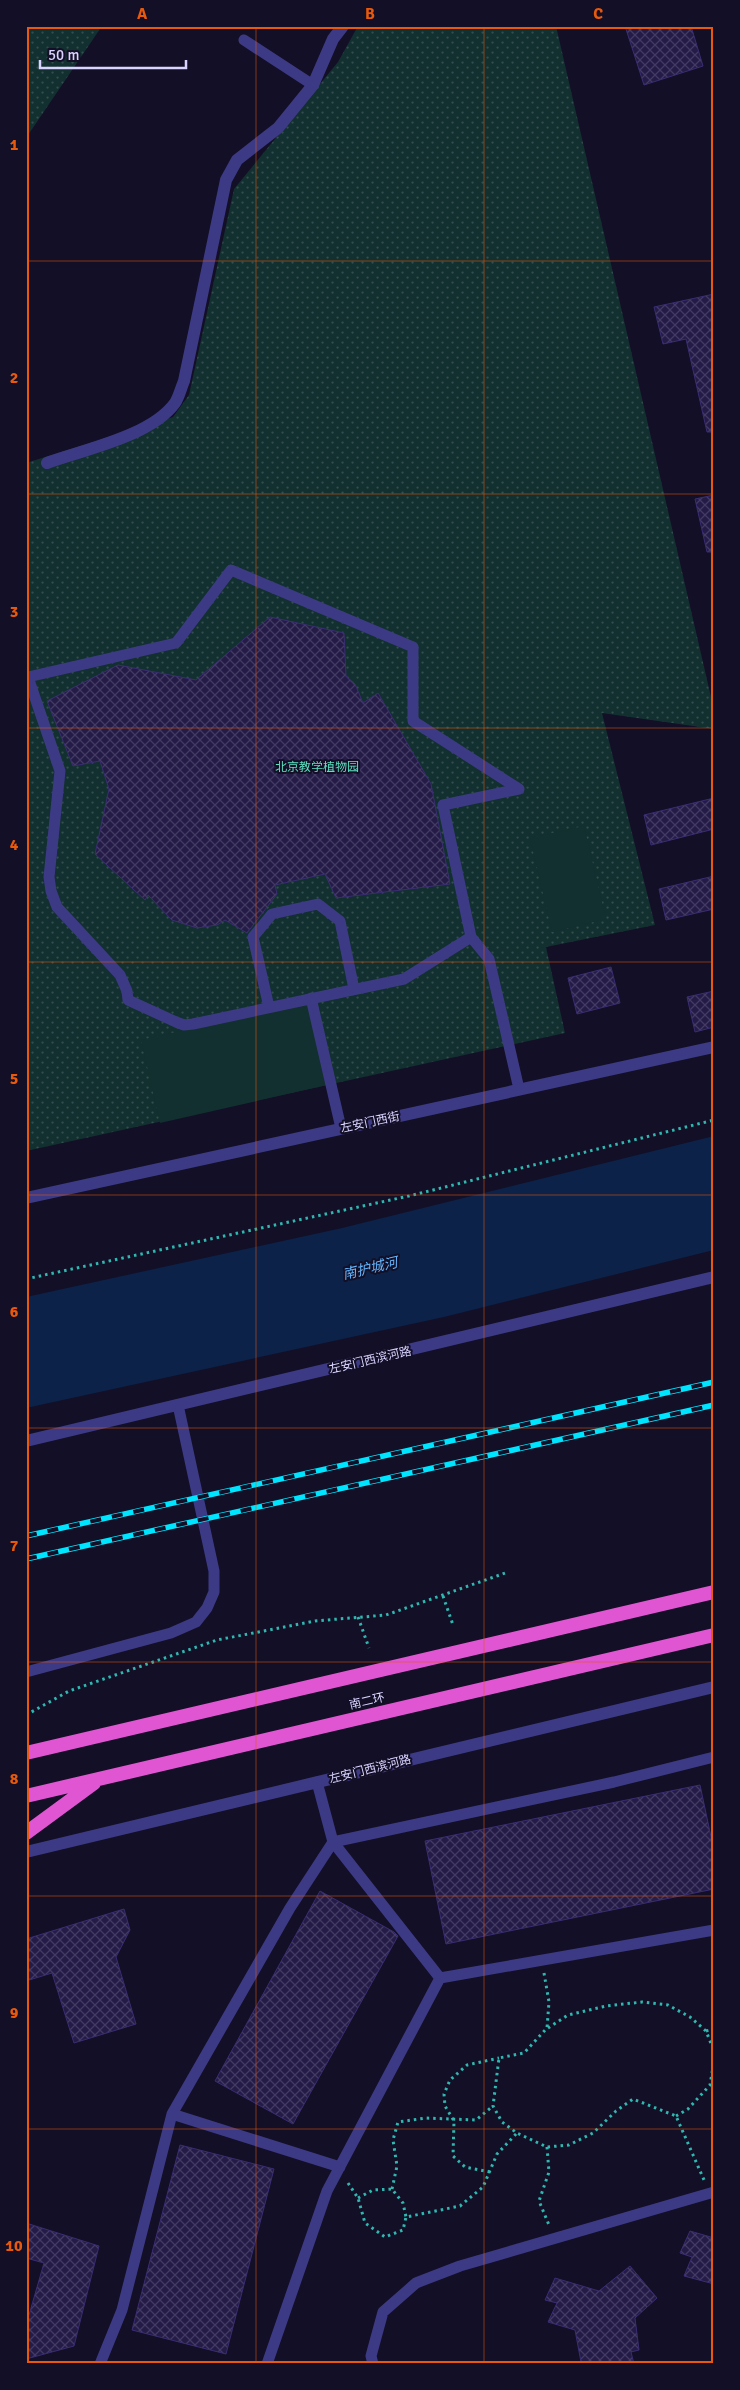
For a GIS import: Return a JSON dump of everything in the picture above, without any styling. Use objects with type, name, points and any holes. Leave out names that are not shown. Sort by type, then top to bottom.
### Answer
[{"type":"highway","points":[[26,1753],[714,1592]]},
{"type":"highway","name":"南二环","points":[[26,1796],[714,1635]]},
{"type":"highway","points":[[677,1643],[714,1645]]},
{"type":"highway","points":[[26,1833],[98,1780]]},
{"type":"street","points":[[47,462],[131,434],[157,421],[176,402],[184,381],[226,180],[237,160],[278,128],[313,85],[333,39],[343,26]]},
{"type":"street","name":"左安门西街","points":[[26,1198],[714,1048]]},
{"type":"street","name":"左安门西滨河路","points":[[26,1440],[178,1406],[714,1277]]},
{"type":"street","name":"左安门西滨河路","points":[[26,1852],[714,1686]]},
{"type":"lane","points":[[244,40],[313,85]]},
{"type":"lane","points":[[471,938],[404,979],[184,1025],[128,1000],[127,991],[120,975],[57,907],[49,877],[60,771],[28,676],[176,644],[231,570],[412,647],[413,721],[520,789],[443,805],[471,938],[489,959],[519,1089]]},
{"type":"lane","points":[[269,1007],[253,937],[272,914],[318,904],[340,922],[354,989]]},
{"type":"lane","points":[[311,998],[341,1128]]},
{"type":"lane","points":[[26,1672],[171,1633],[196,1622],[207,1608],[214,1592],[214,1571],[178,1406]]},
{"type":"lane","points":[[100,2364],[122,2310],[172,2114],[290,1908],[333,1842],[614,1782],[714,1758]]},
{"type":"lane","points":[[317,1782],[333,1842],[440,1978]]},
{"type":"lane","points":[[440,1978],[714,1930]]},
{"type":"lane","points":[[267,2364],[327,2191],[440,1978]]},
{"type":"lane","points":[[172,2114],[340,2167]]},
{"type":"lane","points":[[373,2364],[372,2356],[383,2312],[416,2283],[460,2266],[712,2192]]},
{"type":"path","points":[[26,1279],[409,1196],[714,1120]]},
{"type":"path","points":[[26,1715],[69,1691],[217,1640],[316,1621],[386,1615],[508,1572]]},
{"type":"path","points":[[443,1596],[453,1625]]},
{"type":"path","points":[[358,1617],[369,1648]]},
{"type":"path","points":[[542,1960],[549,2002],[547,2028]]},
{"type":"path","points":[[490,2172],[465,2167],[453,2156],[454,2120],[446,2106],[444,2094],[450,2080],[468,2065],[524,2053],[547,2028],[568,2015],[606,2006],[642,2002],[668,2005],[690,2017],[706,2031],[714,2051]]},
{"type":"path","points":[[706,2031],[714,2029]]},
{"type":"path","points":[[499,2058],[493,2106],[502,2122],[517,2133],[547,2147],[569,2145],[593,2133],[616,2111],[633,2099],[676,2116],[712,2192]]},
{"type":"path","points":[[676,2116],[688,2109],[710,2085],[714,2060]]},
{"type":"path","points":[[340,2167],[358,2198],[365,2223],[385,2237],[403,2230],[406,2217],[403,2204],[392,2189],[397,2166],[393,2140],[398,2122],[426,2118],[476,2120],[493,2106]]},
{"type":"path","points":[[406,2217],[460,2206],[484,2187],[497,2154],[517,2133]]},
{"type":"path","points":[[547,2147],[549,2172],[539,2201],[554,2239]]},
{"type":"path","points":[[358,2198],[373,2190],[392,2189]]},
{"type":"green space","points":[[26,26],[102,26],[26,138]]},
{"type":"green space","name":"北京教学植物园","points":[[358,26],[556,26],[714,710],[714,729],[602,713],[655,925],[546,947],[565,1033],[26,1151],[26,463],[173,417],[189,395],[234,189],[338,62]]},
{"type":"green space","points":[[584,826],[606,919],[552,932],[530,838]]},
{"type":"green space","points":[[308,1002],[327,1085],[160,1123],[141,1040]]},
{"type":"water","name":"南护城河","points":[[714,1136],[714,1250],[444,1317],[26,1408],[26,1297],[342,1228]]},
{"type":"building","points":[[625,26],[691,26],[703,66],[644,85]]},
{"type":"building","points":[[714,294],[714,432],[707,432],[686,339],[663,344],[654,307]]},
{"type":"building","points":[[714,495],[714,552],[707,552],[695,499]]},
{"type":"building","points":[[270,617],[344,633],[346,676],[355,684],[363,703],[378,693],[431,784],[450,884],[336,898],[325,874],[275,885],[277,894],[247,933],[225,920],[217,925],[197,928],[172,920],[148,895],[145,900],[95,854],[109,789],[100,761],[73,766],[47,701],[118,665],[196,680]]},
{"type":"building","points":[[714,798],[714,829],[651,845],[644,815]]},
{"type":"building","points":[[714,876],[714,909],[666,920],[659,889]]},
{"type":"building","points":[[611,967],[620,1003],[577,1014],[568,978]]},
{"type":"building","points":[[714,991],[714,1027],[695,1032],[687,997]]},
{"type":"building","points":[[700,1785],[714,1851],[714,1889],[446,1944],[425,1841]]},
{"type":"building","points":[[320,1891],[398,1936],[293,2124],[215,2081]]},
{"type":"building","points":[[124,1909],[130,1930],[116,1957],[136,2024],[74,2043],[52,1973],[26,1981],[26,1939]]},
{"type":"building","points":[[180,2145],[274,2169],[226,2354],[132,2330]]},
{"type":"building","points":[[26,2223],[99,2246],[74,2346],[26,2359],[26,2316],[29,2315],[44,2263],[26,2258]]},
{"type":"building","points":[[690,2231],[714,2238],[714,2284],[684,2276],[692,2257],[680,2253]]},
{"type":"building","points":[[630,2266],[657,2298],[635,2318],[639,2350],[631,2352],[634,2364],[581,2362],[575,2330],[548,2322],[557,2303],[545,2300],[555,2278],[599,2291]]},
{"type":"railway","points":[[26,1536],[714,1382]]},
{"type":"railway","points":[[26,1559],[714,1405]]}]
